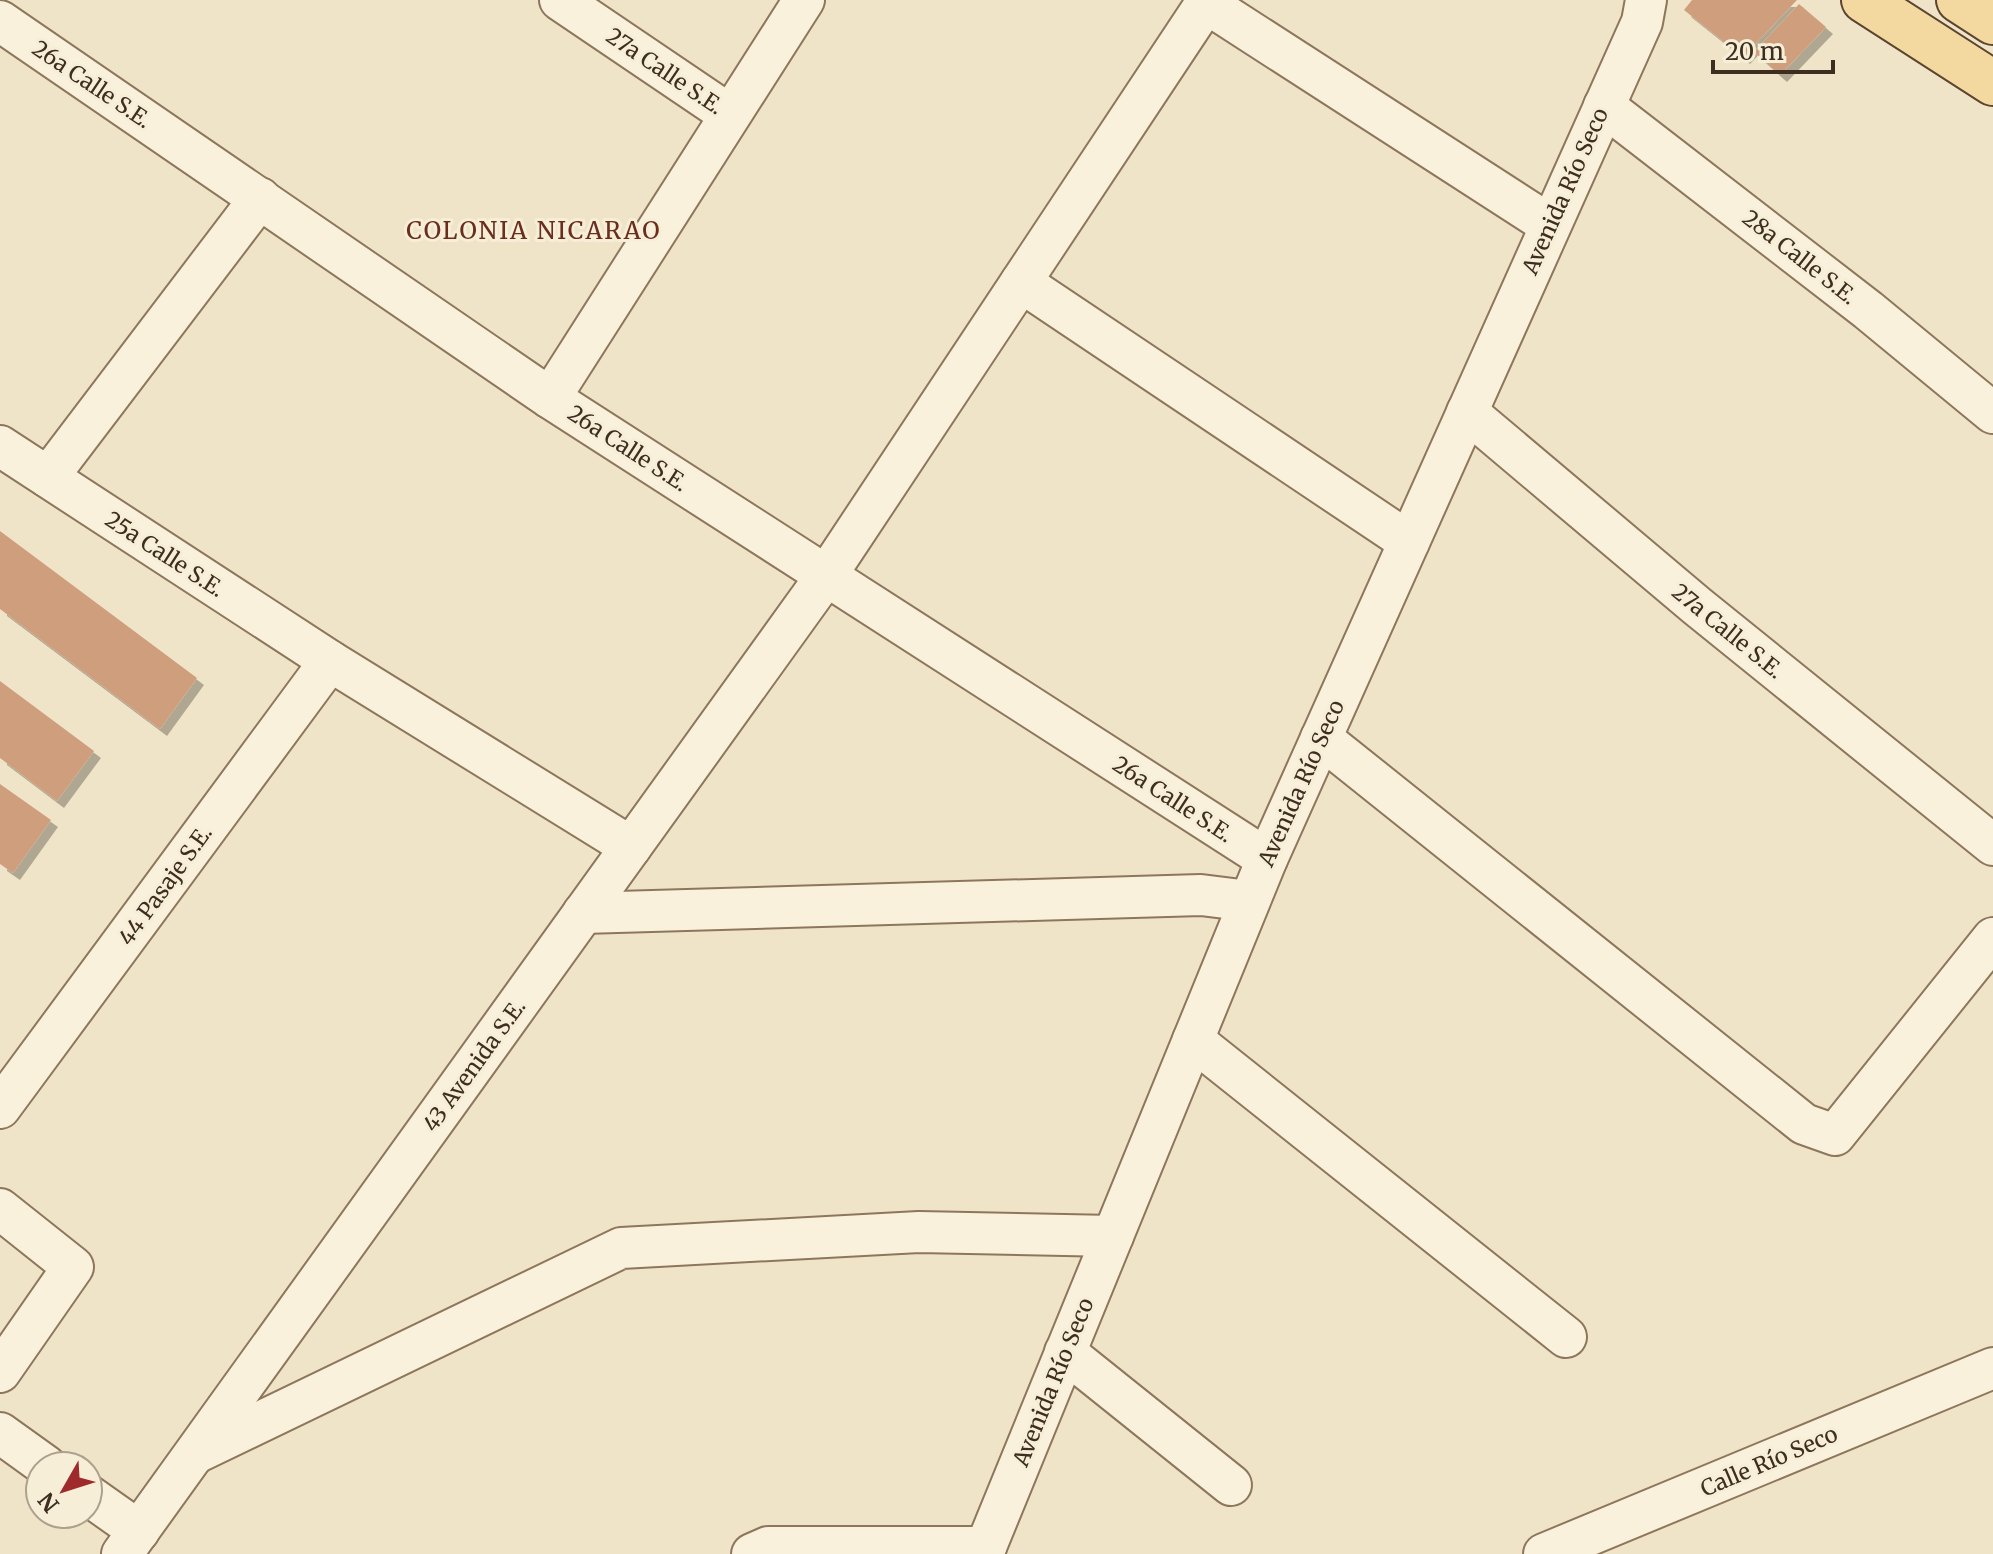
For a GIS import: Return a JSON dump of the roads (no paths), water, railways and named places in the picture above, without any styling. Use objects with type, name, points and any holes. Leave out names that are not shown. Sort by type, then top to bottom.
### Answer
[{"type":"main road","points":[[1864,0],[1993,83]]},
{"type":"main road","points":[[1959,0],[1993,22]]},
{"type":"street","name":"27a Calle S.E.","points":[[560,0],[730,115]]},
{"type":"street","points":[[550,398],[804,0]]},
{"type":"street","points":[[1207,1],[1550,225]]},
{"type":"street","name":"43 Avenida S.E.","points":[[130,1543],[826,576],[1207,1]]},
{"type":"street","name":"Avenida Río Seco","points":[[984,1550],[1267,859],[1650,7]]},
{"type":"street","name":"26a Calle S.E.","points":[[0,21],[550,398],[1267,859]]},
{"type":"street","name":"28a Calle S.E.","points":[[1604,106],[1868,310],[1993,413]]},
{"type":"street","points":[[48,477],[260,198]]},
{"type":"street","points":[[1021,282],[1409,542]]},
{"type":"street","name":"27a Calle S.E.","points":[[1467,412],[1697,606],[1993,845]]},
{"type":"street","name":"25a Calle S.E.","points":[[0,446],[330,661],[631,847]]},
{"type":"street","name":"44 Pasaje S.E.","points":[[0,1108],[330,661]]},
{"type":"street","points":[[1321,738],[1804,1124],[1835,1135],[1993,938]]},
{"type":"street","points":[[583,913],[1201,895],[1249,901]]},
{"type":"street","points":[[1193,1040],[1566,1337]]},
{"type":"street","points":[[0,1209],[73,1267],[0,1372]]},
{"type":"street","points":[[192,1454],[621,1248],[919,1232],[1113,1236]]},
{"type":"street","points":[[1065,1352],[1231,1485]]},
{"type":"street","name":"Calle Río Seco","points":[[1544,1554],[1993,1368]]},
{"type":"street","points":[[0,1433],[24,1450]]},
{"type":"street","points":[[104,1513],[130,1543]]},
{"type":"street","points":[[752,1554],[768,1547],[984,1550]]},
{"type":"district","name":"COLONIA NICARAO","points":[[534,231]]}]
